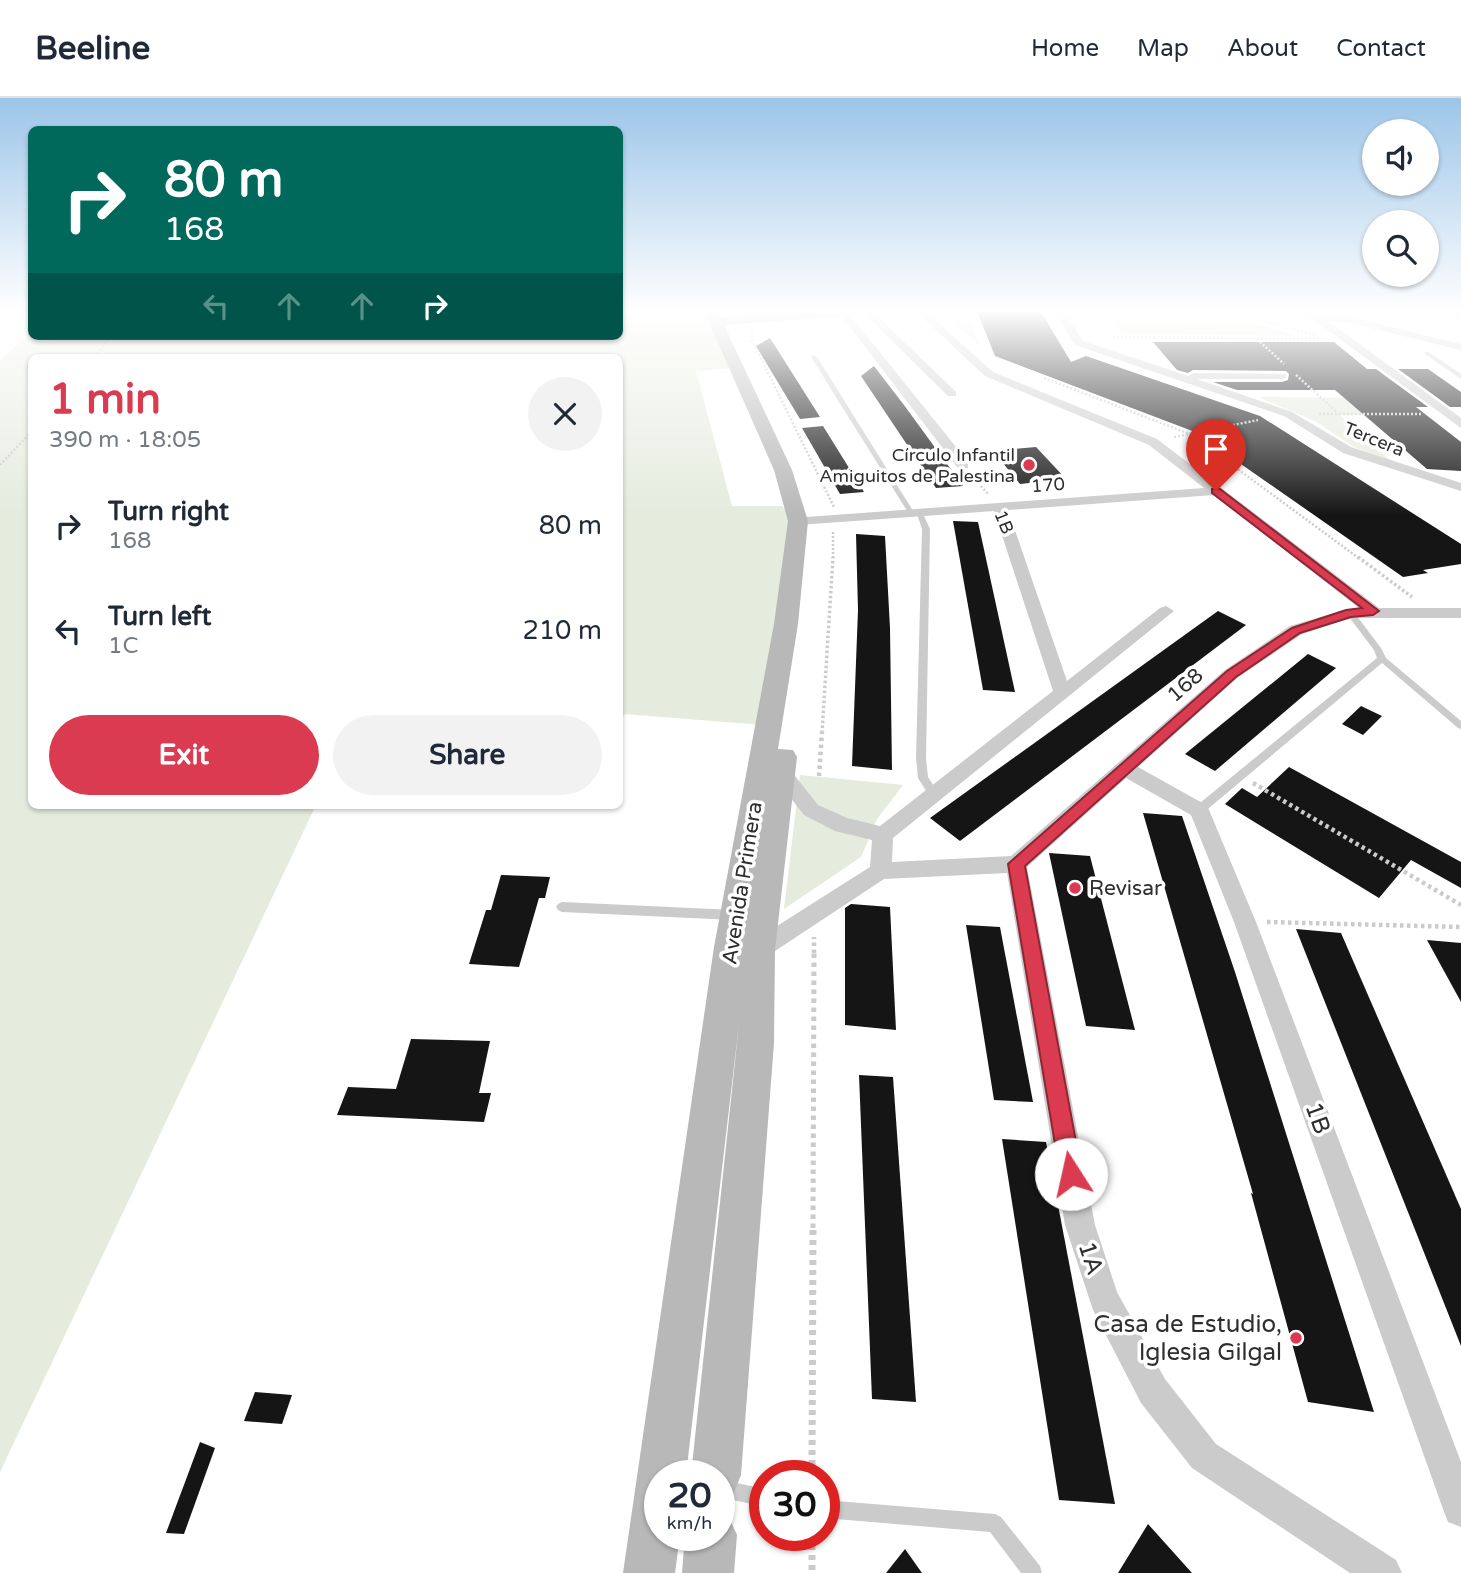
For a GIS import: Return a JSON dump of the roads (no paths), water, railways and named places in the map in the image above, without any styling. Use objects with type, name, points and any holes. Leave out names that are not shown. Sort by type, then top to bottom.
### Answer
[{"type":"street","name":"Avenida Primera","points":[[717,1460],[756,1043],[747,932],[781,772],[813,574],[815,515],[783,470],[747,378]]},
{"type":"street","points":[[755,378],[803,477]]},
{"type":"street","points":[[894,378],[963,465]]},
{"type":"street","points":[[935,378],[952,394]]},
{"type":"street","points":[[998,378],[1153,442],[1373,611]]},
{"type":"street","name":"Tercera","points":[[1180,378],[1288,414],[1347,450],[1461,487]]},
{"type":"street","points":[[1400,378],[1461,424]]},
{"type":"street","name":"170","points":[[815,515],[916,514],[1216,491]]},
{"type":"street","name":"1B","points":[[1000,508],[1062,693]]},
{"type":"street","name":"Avenida Primera","points":[[664,1460],[747,932],[788,611],[815,515]]},
{"type":"street","points":[[880,871],[883,835],[1166,611]]},
{"type":"street","name":"168","points":[[1016,864],[1231,674],[1296,630],[1350,613],[1461,613]]},
{"type":"street","points":[[1124,768],[1199,810]]},
{"type":"street","points":[[781,772],[811,810],[842,825],[883,835]]},
{"type":"street","name":"1B","points":[[1199,810],[1245,922],[1461,1509]]},
{"type":"street","points":[[747,932],[814,914],[880,871],[1016,864]]},
{"type":"street","name":"1A","points":[[1016,864],[1080,1225],[1104,1299],[1153,1391],[1204,1456],[1383,1573]]},
{"type":"street","points":[[649,1573],[652,1551]]},
{"type":"street","points":[[708,1573],[710,1551]]},
{"type":"lane","points":[[828,378],[926,529],[921,758],[923,778],[934,794]]},
{"type":"lane","points":[[1350,613],[1378,650],[1381,659],[1461,726]]},
{"type":"lane","points":[[1199,810],[1381,659]]},
{"type":"lane","points":[[562,907],[747,932]]},
{"type":"lane","points":[[840,1510],[995,1522],[1033,1573]]},
{"type":"place","name":"Círculo Infantil Amiguitos de Palestina","points":[[1029,465]]},
{"type":"place","name":"Revisar","points":[[1075,888]]},
{"type":"place","name":"Casa de Estudio, Iglesia Gilgal","points":[[1296,1338]]}]
